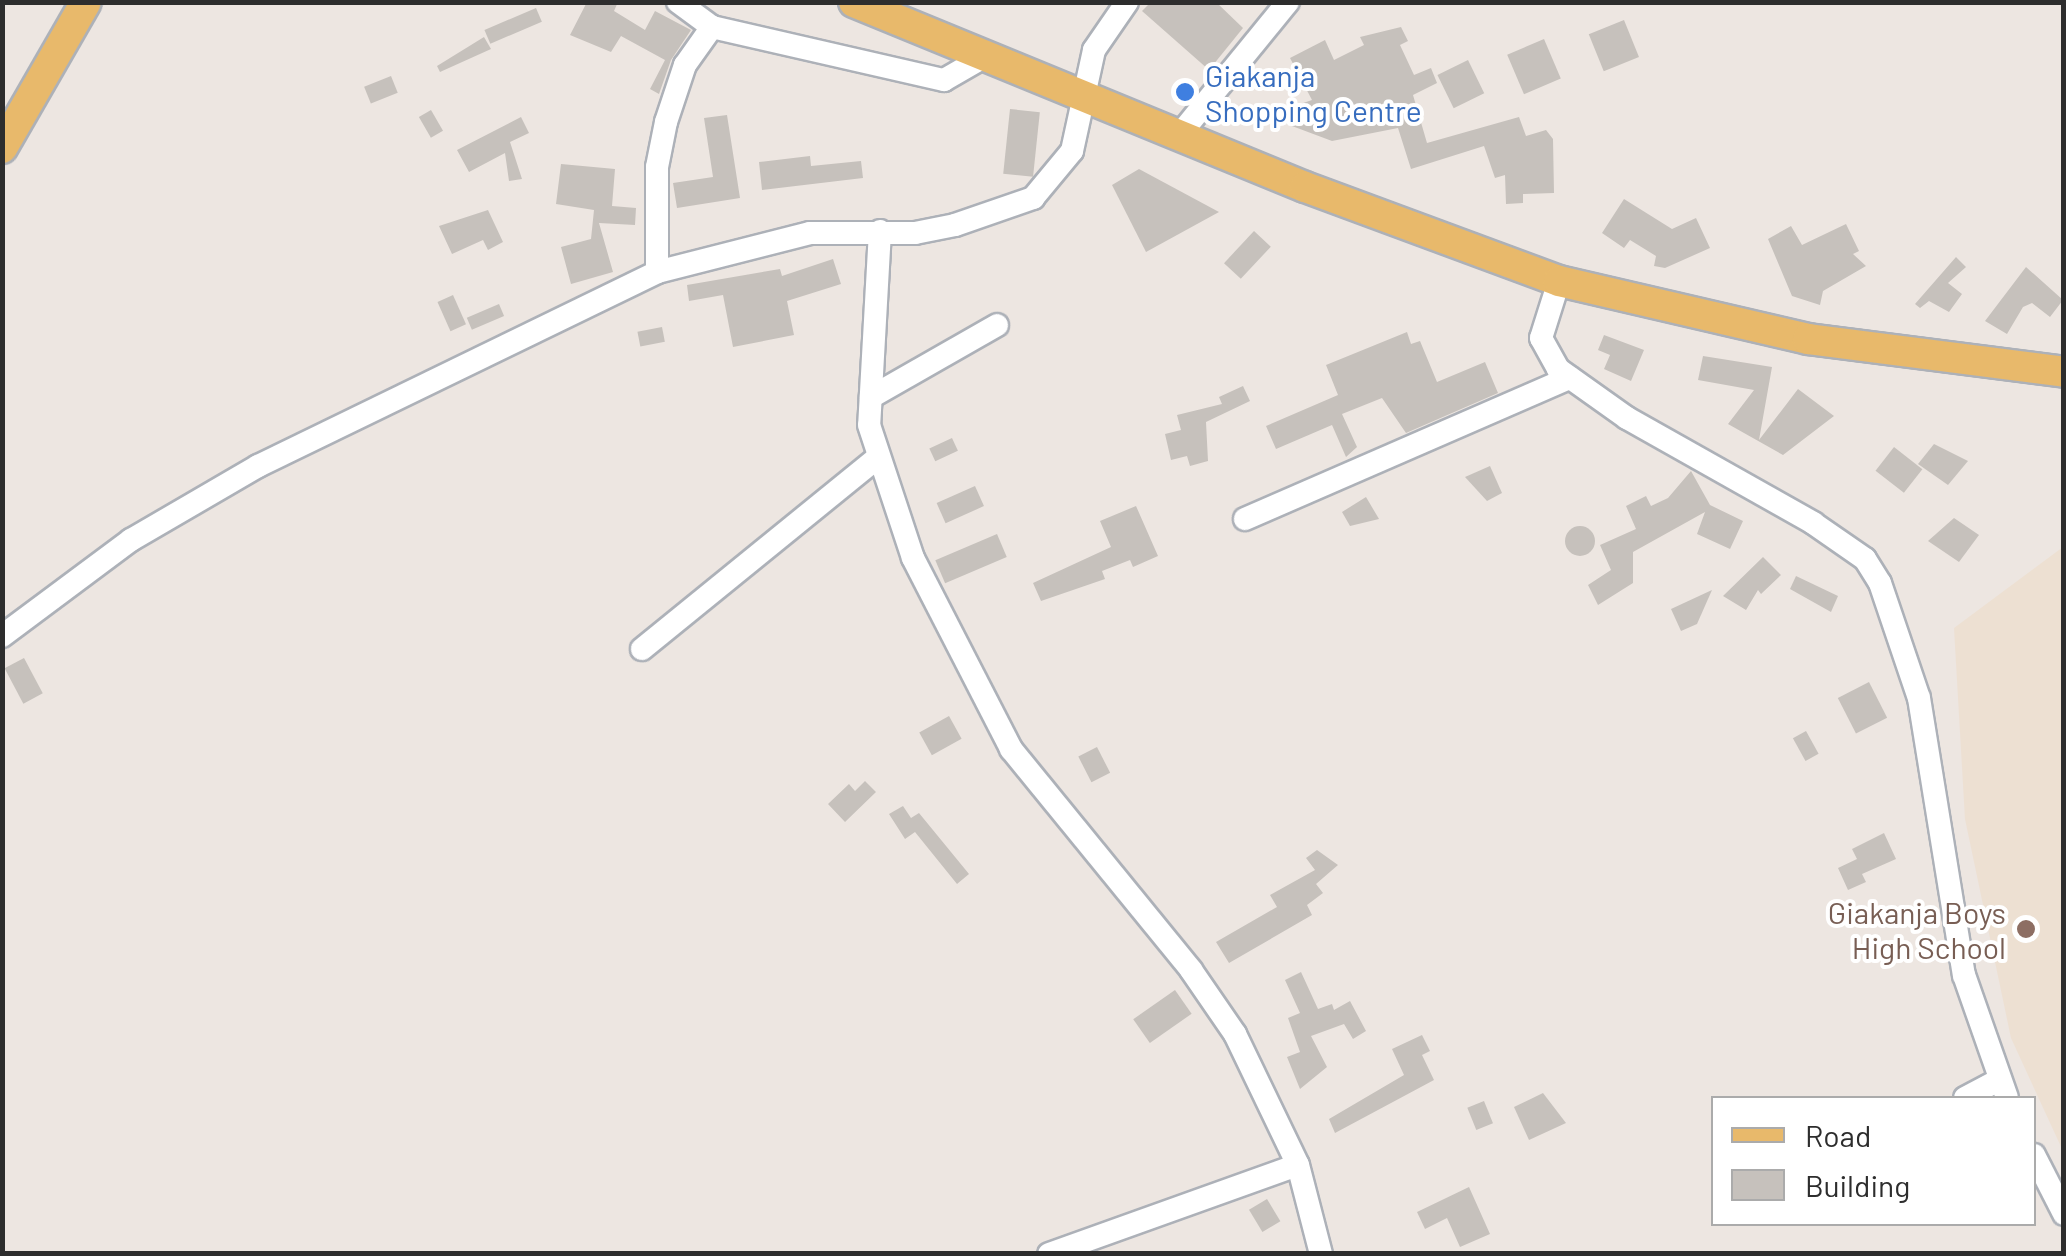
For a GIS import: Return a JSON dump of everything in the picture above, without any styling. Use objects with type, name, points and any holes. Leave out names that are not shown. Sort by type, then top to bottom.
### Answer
[{"type":"main road","points":[[2,148],[86,2]]},
{"type":"main road","points":[[854,2],[1084,97],[1560,281],[1808,339],[2064,372]]},
{"type":"street","points":[[678,2],[712,27],[944,80],[984,57]]},
{"type":"street","points":[[2,636],[131,540],[284,452],[657,272],[810,233],[955,225],[1033,198],[1072,151],[1094,50],[1126,2]]},
{"type":"street","points":[[1181,134],[1288,2]]},
{"type":"street","points":[[657,272],[657,167],[666,122],[686,65],[712,27]]},
{"type":"street","points":[[880,231],[869,426],[913,558],[981,699],[1011,749],[1191,970],[1253,1067],[1298,1165],[1321,1254]]},
{"type":"street","points":[[1560,281],[1542,338],[1545,355],[1570,378],[1628,418],[1813,522],[1864,559],[1880,582],[1918,698],[1948,906],[2003,1090],[1974,1096]]},
{"type":"street","points":[[871,397],[998,325]]},
{"type":"street","points":[[1245,519],[1570,378]]},
{"type":"street","points":[[642,650],[878,458]]},
{"type":"street","points":[[2036,1159],[2064,1214]]},
{"type":"street","points":[[1049,1254],[1298,1165]]},
{"type":"shaded area","name":"Giakanja Boys High School","points":[[2063,547],[2063,1151],[2011,1038],[1965,819],[1954,628]]},
{"type":"building","points":[[587,2],[618,2],[614,11],[645,30],[655,11],[691,30],[671,60],[659,94],[650,89],[665,60],[621,36],[611,52],[570,35]]},
{"type":"building","points":[[1151,2],[1216,2],[1243,28],[1209,70],[1142,11]]},
{"type":"building","points":[[536,8],[542,22],[490,44],[484,30]]},
{"type":"building","points":[[1624,20],[1639,57],[1604,71],[1589,34]]},
{"type":"building","points":[[1401,27],[1408,41],[1400,45],[1414,75],[1431,68],[1437,83],[1413,95],[1427,143],[1519,117],[1526,136],[1546,130],[1553,139],[1554,193],[1523,194],[1523,203],[1506,204],[1505,175],[1495,178],[1484,146],[1411,169],[1398,128],[1332,141],[1265,116],[1312,100],[1290,58],[1325,40],[1334,60],[1364,45],[1360,37]]},
{"type":"building","points":[[484,37],[491,49],[440,72],[437,66]]},
{"type":"building","points":[[1544,39],[1561,79],[1524,94],[1507,55]]},
{"type":"building","points":[[1468,60],[1484,93],[1454,108],[1437,75]]},
{"type":"building","points":[[391,76],[398,93],[371,104],[364,87]]},
{"type":"building","points":[[1010,109],[1040,112],[1033,177],[1003,174]]},
{"type":"building","points":[[431,110],[443,131],[431,138],[419,117]]},
{"type":"building","points":[[727,115],[740,198],[677,208],[673,183],[713,177],[704,118]]},
{"type":"building","points":[[521,117],[529,133],[510,142],[522,179],[509,181],[505,153],[469,172],[457,150]]},
{"type":"building","points":[[810,156],[811,166],[861,161],[863,178],[762,190],[759,162]]},
{"type":"building","points":[[561,164],[615,169],[612,206],[636,208],[635,225],[599,223],[613,272],[571,284],[561,247],[591,239],[594,210],[556,204]]},
{"type":"building","points":[[1139,169],[1219,212],[1146,252],[1112,185]]},
{"type":"building","points":[[1624,199],[1672,229],[1696,218],[1710,248],[1665,268],[1654,266],[1656,256],[1630,240],[1624,248],[1602,233]]},
{"type":"building","points":[[488,210],[503,242],[488,250],[483,240],[452,254],[439,226]]},
{"type":"building","points":[[1846,224],[1859,251],[1853,254],[1866,266],[1823,291],[1820,305],[1792,296],[1768,239],[1791,226],[1802,245]]},
{"type":"building","points":[[1254,231],[1271,247],[1241,279],[1224,263]]},
{"type":"building","points":[[1956,257],[1966,267],[1948,283],[1962,294],[1949,312],[1929,301],[1920,308],[1915,304]]},
{"type":"building","points":[[833,259],[841,284],[787,301],[794,335],[733,347],[723,295],[689,301],[687,285],[780,269],[782,276]]},
{"type":"building","points":[[2026,267],[2063,300],[2050,317],[2032,303],[2023,307],[2007,334],[1985,321]]},
{"type":"building","points":[[453,295],[466,324],[450,331],[437,302]]},
{"type":"building","points":[[499,304],[504,316],[472,330],[467,318]]},
{"type":"building","points":[[662,327],[665,342],[640,346],[637,332]]},
{"type":"building","points":[[1407,332],[1411,344],[1420,341],[1437,382],[1485,362],[1498,393],[1406,433],[1382,398],[1342,414],[1357,447],[1346,457],[1332,425],[1276,449],[1266,426],[1338,395],[1326,365]]},
{"type":"building","points":[[1604,335],[1644,350],[1631,381],[1604,369],[1610,355],[1598,350]]},
{"type":"building","points":[[1703,356],[1772,367],[1759,440],[1798,389],[1834,416],[1783,455],[1728,424],[1754,390],[1698,380]]},
{"type":"building","points":[[1243,386],[1250,401],[1206,422],[1208,461],[1190,466],[1187,456],[1171,460],[1165,434],[1181,430],[1177,415],[1222,404],[1219,397]]},
{"type":"building","points":[[952,438],[958,451],[935,461],[929,449]]},
{"type":"building","points":[[1934,444],[1968,461],[1948,485],[1918,464]]},
{"type":"building","points":[[1894,447],[1922,469],[1904,493],[1876,471]]},
{"type":"building","points":[[1490,466],[1502,493],[1487,501],[1465,477]]},
{"type":"building","points":[[1691,471],[1710,505],[1743,521],[1730,549],[1697,534],[1705,512],[1633,552],[1633,583],[1598,605],[1588,585],[1611,570],[1600,545],[1636,529],[1626,506],[1646,496],[1651,506],[1668,498]]},
{"type":"building","points":[[975,486],[984,506],[946,523],[937,503]]},
{"type":"building","points":[[1366,497],[1379,519],[1350,526],[1342,512]]},
{"type":"building","points":[[1136,506],[1158,556],[1133,567],[1130,560],[1102,571],[1105,579],[1041,601],[1033,583],[1111,547],[1100,521]]},
{"type":"building","points":[[1954,518],[1979,535],[1959,562],[1928,541]]},
{"type":"building","points":[[1580,526],[1590,531],[1595,541],[1590,551],[1580,556],[1570,551],[1565,541],[1570,531]]},
{"type":"building","points":[[997,534],[1007,557],[945,583],[935,560]]},
{"type":"building","points":[[1763,557],[1781,575],[1761,594],[1758,590],[1746,610],[1723,596]]},
{"type":"building","points":[[1796,576],[1838,596],[1831,612],[1790,589]]},
{"type":"building","points":[[1712,590],[1697,624],[1681,631],[1671,609]]},
{"type":"building","points":[[24,658],[43,693],[23,704],[5,668]]},
{"type":"building","points":[[1869,682],[1887,718],[1856,734],[1838,698]]},
{"type":"building","points":[[949,716],[962,739],[932,755],[919,732]]},
{"type":"building","points":[[1806,731],[1819,754],[1805,761],[1793,738]]},
{"type":"building","points":[[1097,747],[1110,773],[1091,782],[1078,757]]},
{"type":"building","points":[[865,781],[876,792],[845,822],[828,804],[849,784],[855,791]]},
{"type":"building","points":[[903,806],[911,818],[919,813],[969,874],[957,884],[915,832],[905,839],[889,814]]},
{"type":"building","points":[[1884,833],[1896,859],[1862,874],[1866,882],[1848,890],[1838,868],[1857,859],[1852,849]]},
{"type":"building","points":[[1317,850],[1338,865],[1316,884],[1323,893],[1307,905],[1312,915],[1229,963],[1216,942],[1277,907],[1270,895],[1315,870],[1306,858]]},
{"type":"building","points":[[1301,972],[1318,1009],[1332,1004],[1334,1010],[1350,1001],[1366,1031],[1353,1039],[1344,1024],[1311,1036],[1327,1067],[1300,1089],[1287,1057],[1300,1052],[1288,1018],[1300,1013],[1285,980]]},
{"type":"building","points":[[1175,990],[1192,1014],[1150,1043],[1133,1019]]},
{"type":"building","points":[[1422,1035],[1430,1051],[1422,1055],[1434,1080],[1335,1133],[1329,1119],[1404,1075],[1392,1049]]},
{"type":"building","points":[[1543,1093],[1566,1123],[1529,1140],[1514,1107]]},
{"type":"building","points":[[1484,1101],[1493,1123],[1476,1130],[1467,1108]]},
{"type":"building","points":[[1469,1187],[1490,1234],[1460,1247],[1447,1218],[1425,1229],[1417,1212]]},
{"type":"building","points":[[1267,1199],[1280,1221],[1262,1232],[1249,1210]]},
{"type":"place","name":"Giakanja Shopping Centre","points":[[1185,92]]},
{"type":"place","name":"Giakanja Boys High School","points":[[2026,929]]}]
